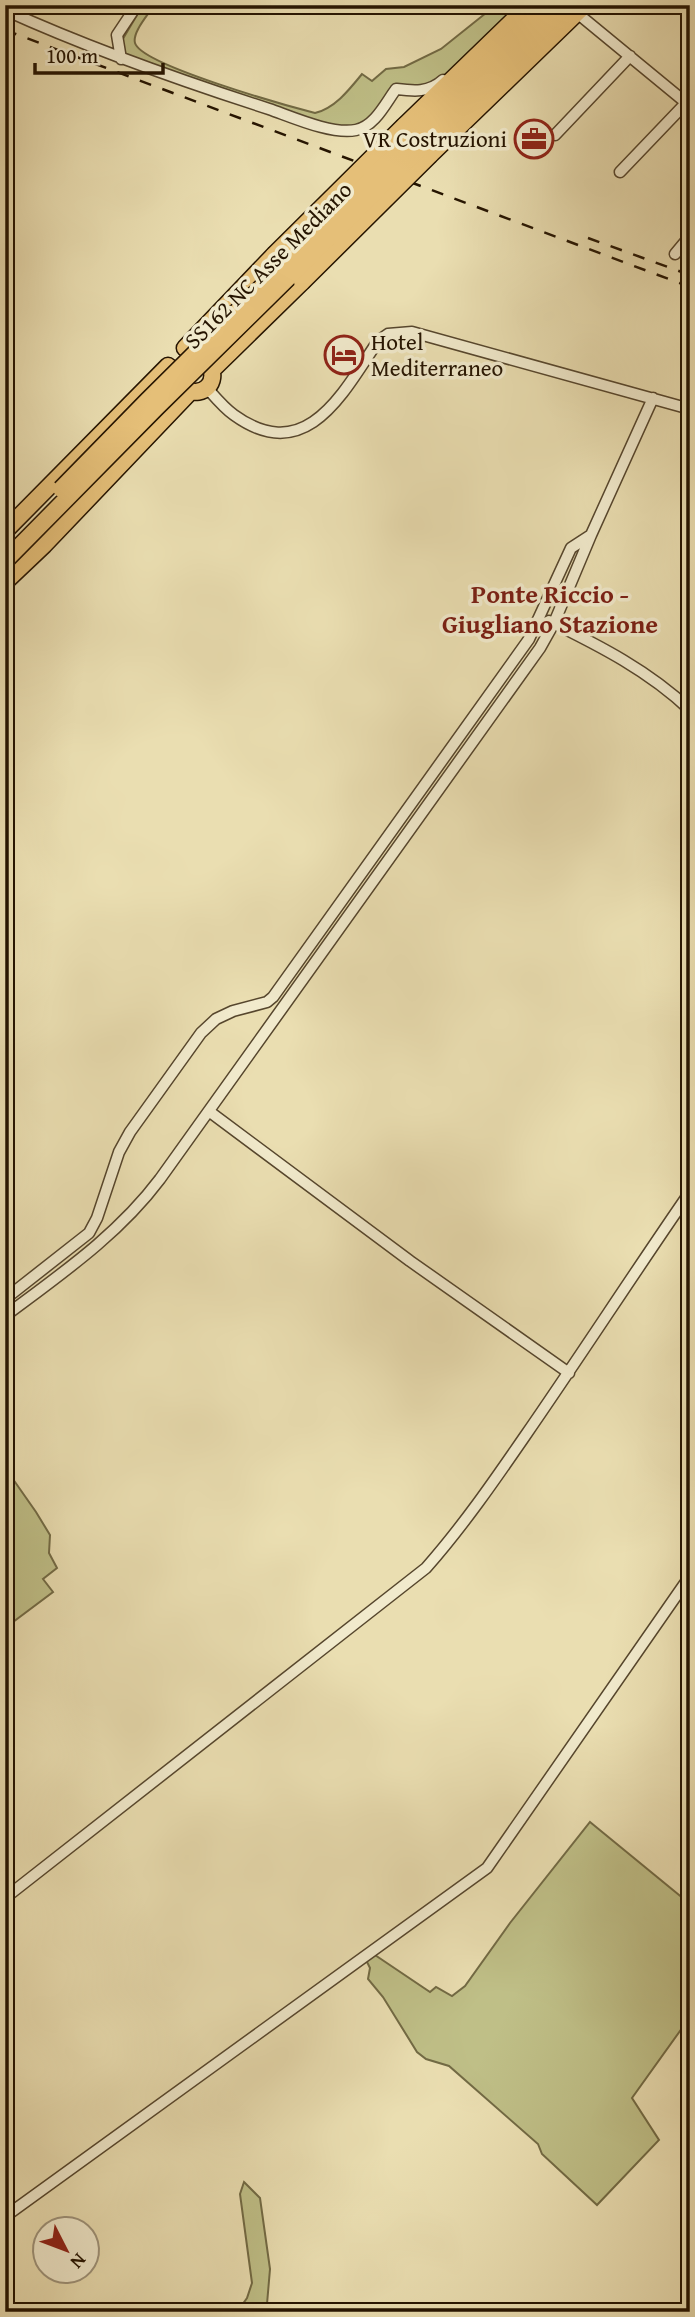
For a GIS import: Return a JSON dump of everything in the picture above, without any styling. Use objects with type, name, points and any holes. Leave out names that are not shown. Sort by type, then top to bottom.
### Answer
[{"type":"main road","points":[[5,582],[44,545],[188,391],[198,393],[207,388],[211,382],[211,368],[302,282],[417,136],[472,60],[529,5]]},
{"type":"main road","name":"SS162 NC Asse Mediano","points":[[5,546],[146,401],[547,5]]},
{"type":"main road","name":"SS162 NC Asse Mediano","points":[[5,561],[417,136],[576,8]]},
{"type":"main road","points":[[5,531],[168,369],[175,351],[188,348],[274,255],[417,136]]},
{"type":"street","points":[[121,59],[117,35],[137,5]]},
{"type":"street","points":[[576,8],[688,104],[620,172]]},
{"type":"street","points":[[5,10],[121,59],[337,130],[357,130],[375,119],[396,89],[422,91],[436,87],[456,68],[472,60]]},
{"type":"street","points":[[555,135],[629,56]]},
{"type":"street","points":[[408,90],[416,99],[417,136]]},
{"type":"street","points":[[675,254],[690,236]]},
{"type":"street","points":[[207,388],[233,415],[259,428],[285,434],[304,429],[326,413],[378,341],[388,334],[412,332],[690,409]]},
{"type":"street","points":[[5,1316],[89,1252],[143,1202],[540,648],[554,624],[653,398]]},
{"type":"street","points":[[5,1299],[89,1233],[125,1142],[201,1033],[216,1018],[267,1002],[273,997],[529,639],[571,548],[591,535]]},
{"type":"street","points":[[540,617],[638,667],[690,710]]},
{"type":"street","points":[[210,1112],[411,1261],[569,1373]]},
{"type":"street","points":[[5,1898],[426,1568],[462,1526],[569,1373],[690,1192]]},
{"type":"street","points":[[10,2213],[486,1868],[690,1576]]},
{"type":"green space","points":[[143,5],[154,5],[138,29],[135,39],[143,52],[217,84],[315,113],[335,103],[362,74],[372,81],[386,69],[404,67],[441,49],[496,5],[515,5],[510,19],[437,83],[432,86],[404,86],[363,125],[340,127],[284,113],[125,57],[121,42]]},
{"type":"green space","points":[[8,1472],[50,1535],[49,1553],[57,1568],[43,1579],[53,1592],[5,1628],[5,1474]]},
{"type":"green space","points":[[590,1822],[690,1904],[690,2017],[632,2098],[659,2140],[597,2205],[542,2154],[538,2144],[449,2066],[426,2059],[417,2052],[383,1997],[368,1979],[370,1968],[366,1960],[372,1953],[430,1992],[436,1987],[452,1996],[465,1986],[510,1923]]},
{"type":"green space","points":[[244,2182],[260,2198],[270,2269],[267,2304],[261,2312],[237,2312],[247,2298],[252,2283],[240,2194]]},
{"type":"railway","points":[[5,30],[690,287]]},
{"type":"railway","points":[[588,238],[690,275]]},
{"type":"place","name":"VR Costruzioni","points":[[534,139]]},
{"type":"place","name":"Hotel Mediterraneo","points":[[344,355]]},
{"type":"district","name":"Ponte Riccio - Giugliano Stazione","points":[[550,609]]}]
